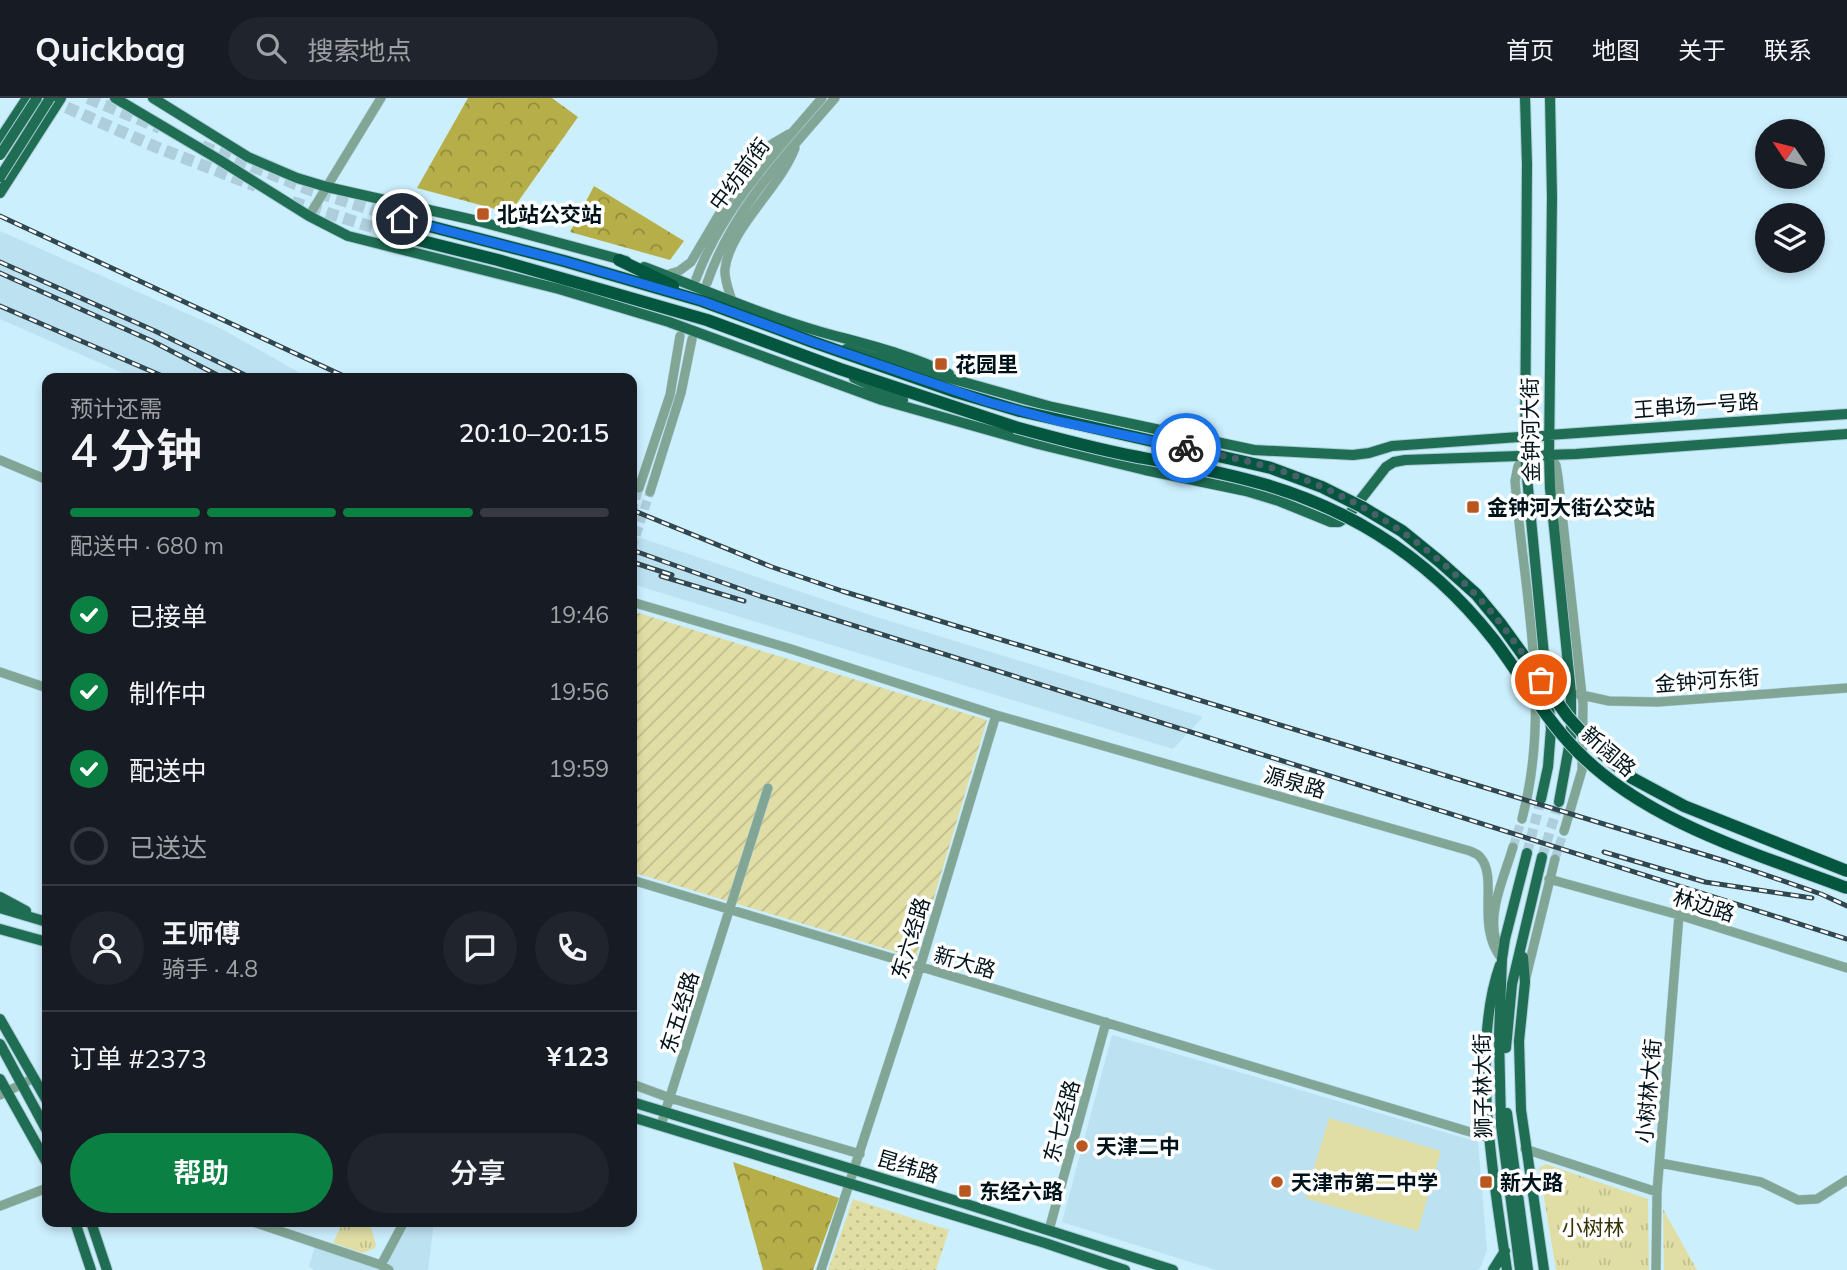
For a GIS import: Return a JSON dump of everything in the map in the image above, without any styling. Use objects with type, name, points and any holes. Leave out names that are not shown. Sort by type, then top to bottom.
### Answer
[{"type":"highway","points":[[402,219],[564,261],[702,301]]},
{"type":"highway","name":"新阔路","points":[[398,235],[498,260],[693,316],[840,369],[1015,427],[1092,447],[1258,480],[1339,512],[1379,535],[1446,587],[1494,640],[1557,728],[1577,751],[1615,783],[1648,806],[1681,823],[1847,888]]},
{"type":"highway","points":[[619,260],[702,301]]},
{"type":"highway","name":"新阔路","points":[[702,301],[988,402],[1271,468],[1322,487],[1402,531],[1476,594],[1568,717],[1600,751],[1632,778],[1684,806],[1847,871]]},
{"type":"main road","points":[[0,139],[27,98]]},
{"type":"main road","points":[[0,155],[37,98]]},
{"type":"main road","points":[[0,177],[50,98]]},
{"type":"main road","points":[[0,193],[61,98]]},
{"type":"main road","points":[[115,98],[309,216],[348,236],[599,301],[710,336],[882,400],[938,415]]},
{"type":"main road","points":[[153,98],[248,157],[297,178],[478,221],[619,260],[821,332],[913,359],[967,383]]},
{"type":"main road","name":"金钟河大街","points":[[1525,98],[1527,177],[1524,437],[1551,729],[1548,768],[1541,799]]},
{"type":"main road","name":"金钟河大街","points":[[1550,98],[1550,488],[1576,694],[1559,802]]},
{"type":"main road","points":[[599,301],[693,316]]},
{"type":"main road","points":[[813,342],[860,352],[967,383]]},
{"type":"main road","points":[[840,369],[857,380],[938,415]]},
{"type":"main road","name":"王串场一号路","points":[[967,383],[1065,411],[1254,450],[1353,455],[1392,446],[1847,414]]},
{"type":"main road","name":"王串场一号路","points":[[938,415],[1038,444],[1246,491],[1279,500],[1331,522],[1339,522],[1347,517],[1379,474],[1394,462],[1549,455],[1847,434]]},
{"type":"main road","points":[[1527,489],[1537,478],[1545,481],[1550,488]]},
{"type":"main road","points":[[1507,1270],[1490,1138],[1486,1062],[1493,985],[1502,959],[1527,852]]},
{"type":"main road","points":[[1507,984],[1522,946],[1542,857]]},
{"type":"main road","points":[[0,897],[42,921]]},
{"type":"main road","points":[[0,908],[42,921]]},
{"type":"main road","points":[[0,929],[42,941]]},
{"type":"main road","points":[[1522,946],[1525,982],[1519,1041],[1521,1110],[1544,1270]]},
{"type":"main road","points":[[1502,959],[1507,984]]},
{"type":"main road","name":"狮子林大街","points":[[1507,984],[1499,1037],[1500,1111],[1520,1270]]},
{"type":"main road","name":"狮子林大街","points":[[1507,984],[1506,1105],[1528,1270]]},
{"type":"main road","points":[[0,1019],[42,1093]]},
{"type":"main road","points":[[0,1044],[42,1122]]},
{"type":"main road","points":[[0,1079],[4,1093],[42,1155]]},
{"type":"main road","name":"昆纬路","points":[[637,1103],[1173,1270]]},
{"type":"main road","name":"昆纬路","points":[[637,1118],[1125,1270]]},
{"type":"main road","points":[[77,1227],[91,1270]]},
{"type":"main road","points":[[93,1227],[107,1270]]},
{"type":"main road","points":[[1493,1270],[1504,1251]]},
{"type":"street","points":[[309,216],[381,98]]},
{"type":"street","name":"中纺前街","points":[[696,279],[731,210],[822,98]]},
{"type":"street","points":[[707,283],[723,244],[759,187],[835,98]]},
{"type":"street","points":[[17,113],[41,128]]},
{"type":"street","points":[[666,275],[679,271],[691,262],[737,184],[772,144],[791,134]]},
{"type":"street","points":[[732,301],[724,271],[728,258],[757,207],[784,171],[798,142]]},
{"type":"street","points":[[639,488],[670,395],[680,336]]},
{"type":"street","points":[[650,492],[681,393],[692,339]]},
{"type":"street","points":[[1549,455],[1556,465],[1558,477],[1582,769],[1564,831]]},
{"type":"street","points":[[1522,819],[1531,786],[1536,727],[1533,649],[1516,481],[1518,466],[1525,456]]},
{"type":"street","points":[[0,460],[42,478]]},
{"type":"street","name":"源泉路","points":[[637,603],[788,648],[996,715],[1470,851],[1480,857],[1486,869],[1489,935],[1493,949],[1502,959]]},
{"type":"street","points":[[0,672],[42,686]]},
{"type":"street","name":"金钟河东街","points":[[1576,694],[1609,701],[1658,702],[1847,688]]},
{"type":"street","name":"东六经路","points":[[821,1270],[920,967],[996,715]]},
{"type":"street","name":"东五经路","points":[[661,1125],[768,788]]},
{"type":"street","points":[[1502,959],[1494,934],[1496,907],[1513,847]]},
{"type":"street","points":[[1525,982],[1555,859]]},
{"type":"street","name":"林边路","points":[[1549,879],[1679,915],[1847,968]]},
{"type":"street","name":"新大路","points":[[637,881],[1490,1138]]},
{"type":"street","name":"小树林大街","points":[[1656,1270],[1657,1192],[1679,915]]},
{"type":"street","name":"东七经路","points":[[1049,1230],[1107,1021]]},
{"type":"street","points":[[4,1093],[33,1079]]},
{"type":"street","points":[[637,1085],[670,1098],[860,1154]]},
{"type":"street","points":[[1525,1149],[1657,1192]]},
{"type":"street","points":[[1660,1163],[1761,1182],[1798,1200],[1817,1199],[1847,1180]]},
{"type":"street","points":[[0,1206],[42,1190]]},
{"type":"street","points":[[267,1227],[385,1268],[402,1227]]},
{"type":"shaded area","points":[[0,231],[222,329],[300,373],[123,373],[0,319]]},
{"type":"shaded area","points":[[637,537],[870,615],[1203,717],[1173,749],[637,586]]},
{"type":"shaded area","name":"天津市第二中学","points":[[1112,1035],[1478,1142],[1487,1250],[1480,1268],[1216,1270],[1062,1222]]},
{"type":"shaded area","points":[[408,1227],[433,1227],[428,1270],[314,1270],[309,1266],[317,1240],[386,1262]]},
{"type":"green space","points":[[468,98],[552,98],[578,117],[510,213],[417,188]]},
{"type":"green space","points":[[594,186],[684,241],[670,260],[570,232]]},
{"type":"green space","points":[[637,613],[987,720],[916,958],[637,874]]},
{"type":"green space","points":[[1329,1118],[1441,1151],[1418,1231],[1305,1198]]},
{"type":"green space","points":[[733,1162],[839,1198],[813,1270],[763,1270]]},
{"type":"green space","name":"小树林","points":[[1546,1164],[1648,1199],[1649,1270],[1556,1270],[1539,1168]]},
{"type":"green space","points":[[853,1199],[949,1230],[936,1270],[828,1270]]},
{"type":"green space","points":[[1663,1209],[1697,1270],[1664,1270]]},
{"type":"green space","points":[[341,1227],[371,1227],[376,1244],[375,1248],[363,1253],[333,1243]]},
{"type":"tunnel","points":[[88,98],[160,128]]},
{"type":"tunnel","points":[[50,100],[156,147],[256,186]]},
{"type":"tunnel","points":[[202,146],[313,191],[402,219]]},
{"type":"tunnel","points":[[292,202],[398,235]]},
{"type":"tunnel","points":[[637,495],[639,488]]},
{"type":"tunnel","points":[[637,532],[650,492]]},
{"type":"tunnel","points":[[1527,853],[1541,799]]},
{"type":"tunnel","points":[[1542,857],[1559,802]]},
{"type":"tunnel","points":[[1513,847],[1522,819]]},
{"type":"tunnel","points":[[1555,859],[1564,831]]},
{"type":"railway","points":[[0,216],[337,373]]},
{"type":"railway","points":[[0,262],[155,331],[241,373]]},
{"type":"railway","points":[[0,273],[152,341],[213,373]]},
{"type":"railway","points":[[0,306],[155,373]]},
{"type":"railway","points":[[637,512],[772,567],[842,591],[1725,861],[1821,894],[1847,906]]},
{"type":"railway","points":[[637,552],[760,596],[1847,939]]},
{"type":"railway","points":[[637,564],[672,575]]},
{"type":"railway","points":[[661,576],[744,601]]},
{"type":"railway","points":[[1604,852],[1705,882],[1812,898]]},
{"type":"way so far","points":[[1186,448],[1287,473],[1362,507],[1402,531],[1476,594],[1541,680]]},
{"type":"place","name":"北站公交站","points":[[483,214]]},
{"type":"place","name":"花园里","points":[[941,364]]},
{"type":"place","name":"金钟河大街公交站","points":[[1473,507]]},
{"type":"place","name":"天津二中","points":[[1082,1146]]},
{"type":"place","name":"天津市第二中学","points":[[1277,1182]]},
{"type":"place","name":"新大路","points":[[1486,1182]]},
{"type":"place","name":"东经六路","points":[[965,1191]]},
{"type":"route","points":[[402,219],[564,261],[702,301],[988,402],[1057,421],[1186,448]]}]
